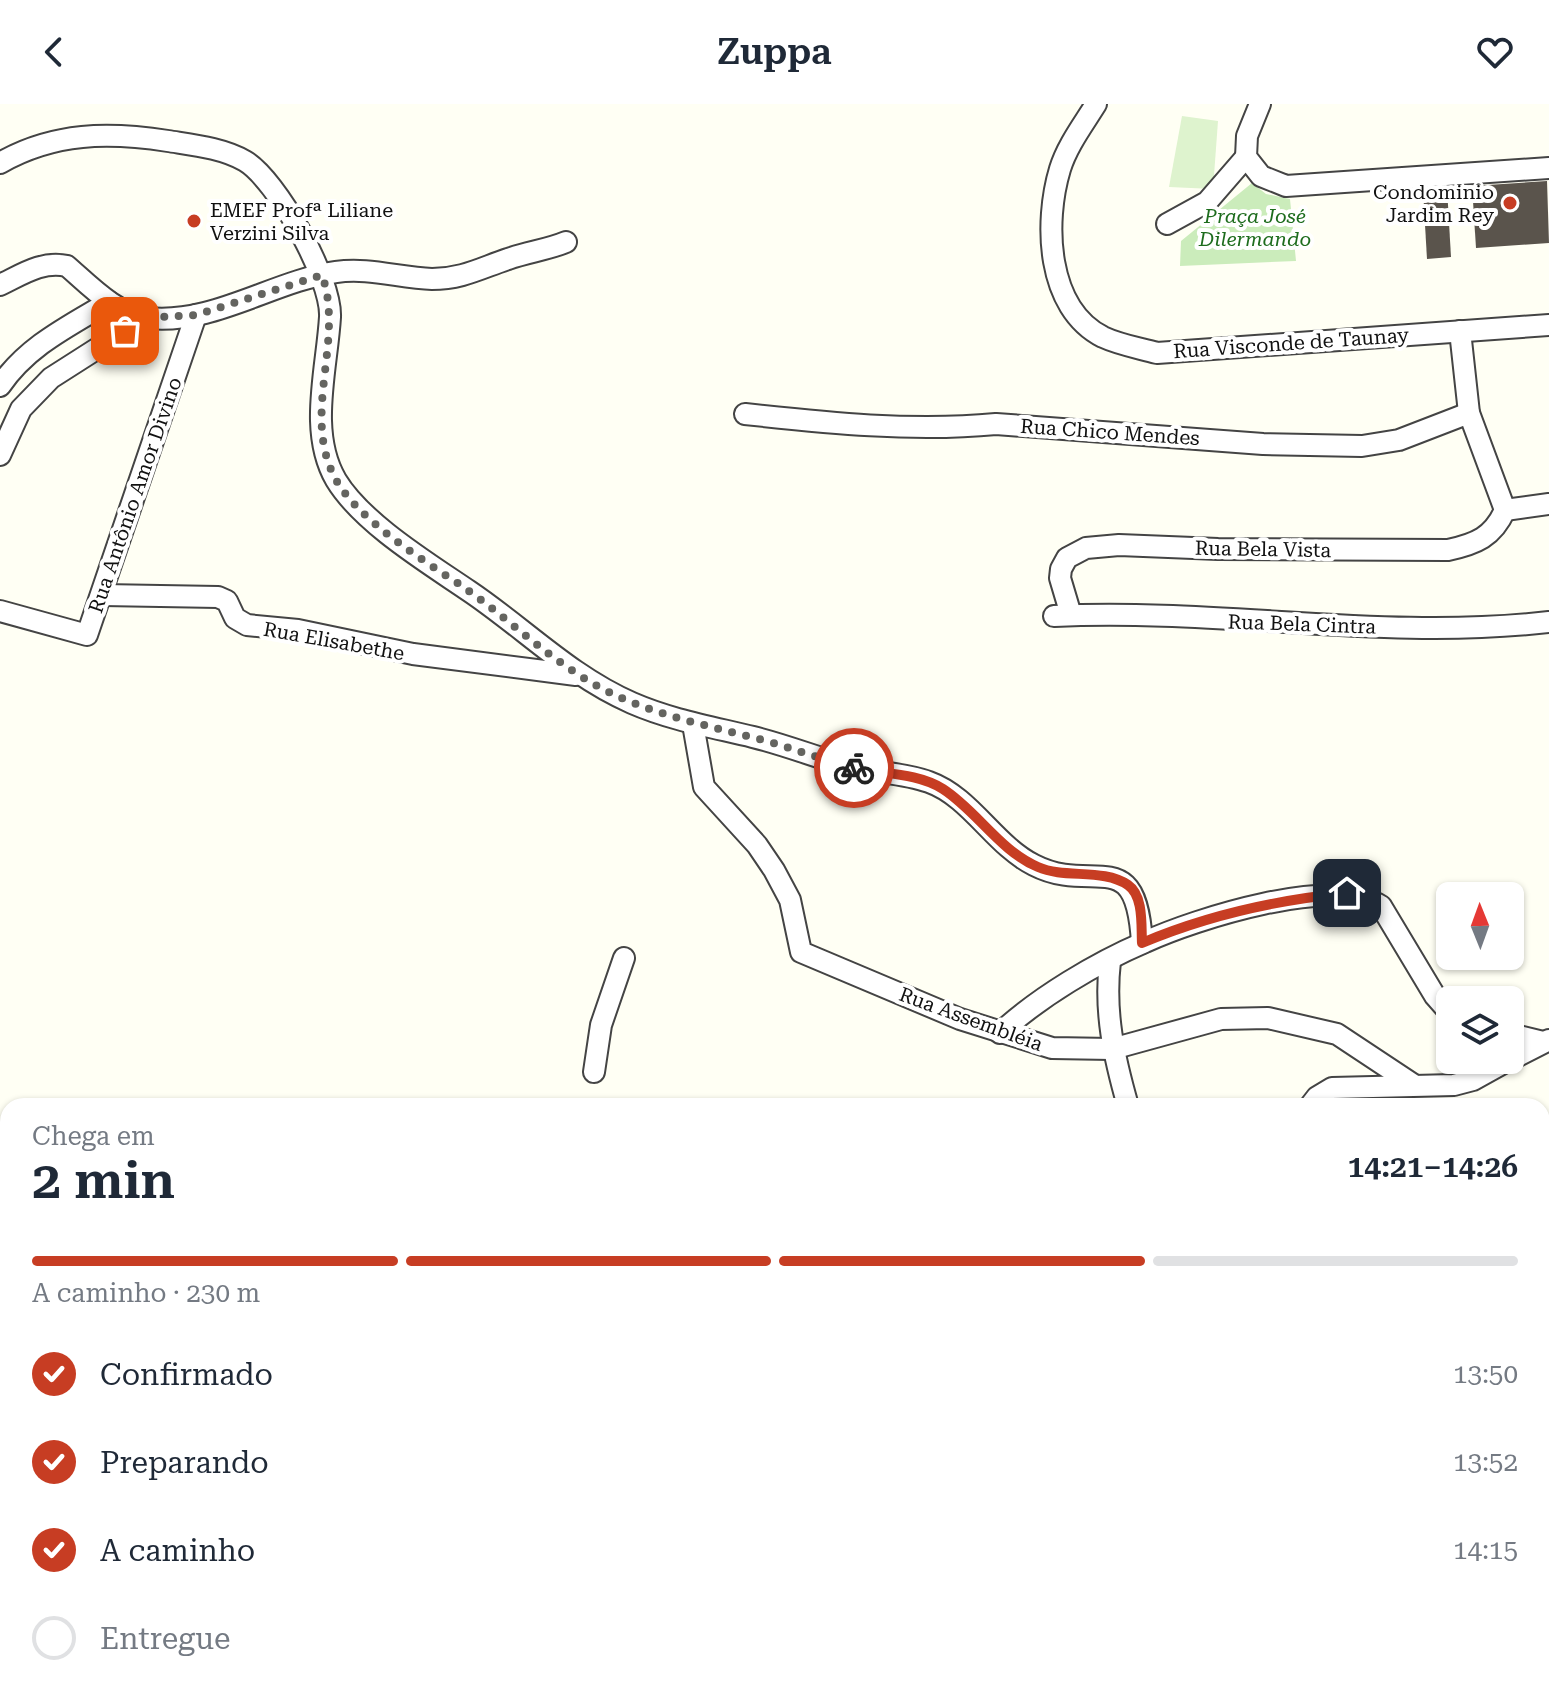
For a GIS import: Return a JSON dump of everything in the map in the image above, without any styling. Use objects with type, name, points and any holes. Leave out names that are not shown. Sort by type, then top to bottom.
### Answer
[{"type":"street","name":"Rua Visconde de Taunay","points":[[1096,104],[1061,166],[1050,225],[1057,275],[1064,294],[1084,322],[1101,336],[1157,353],[1549,325]]},
{"type":"street","points":[[1167,224],[1207,202],[1246,157],[1247,136],[1260,104]]},
{"type":"street","points":[[0,163],[45,143],[100,134],[145,138],[235,156],[259,172],[322,275],[330,317],[323,377],[322,430],[335,479],[352,501],[419,557],[489,605],[579,675],[646,709],[852,767],[928,781],[952,796],[1014,853],[1039,868],[1114,879],[1127,884],[1137,898],[1142,943]]},
{"type":"street","points":[[1246,157],[1261,176],[1273,183],[1304,187],[1549,168]]},
{"type":"street","points":[[0,285],[32,269],[59,264],[67,266],[109,302],[145,318],[196,315],[322,275],[359,270],[429,279],[460,277],[566,242]]},
{"type":"street","points":[[0,386],[17,362],[40,344],[109,302]]},
{"type":"street","name":"Rua Antônio Amor Divino","points":[[0,611],[87,635],[196,315]]},
{"type":"street","points":[[0,455],[21,409],[51,378],[145,318]]},
{"type":"street","points":[[1460,331],[1469,413],[1505,510],[1549,504]]},
{"type":"street","name":"Rua Chico Mendes","points":[[745,414],[813,422],[963,427],[996,424],[1263,444],[1362,446],[1399,440],[1469,413]]},
{"type":"street","name":"Rua Bela Vista","points":[[1062,616],[1061,569],[1067,558],[1086,548],[1119,545],[1218,549],[1448,550],[1471,545],[1489,535],[1505,510]]},
{"type":"street","name":"Rua Elisabethe","points":[[103,595],[218,597],[227,601],[241,623],[253,627],[298,630],[413,654],[579,675]]},
{"type":"street","name":"Rua Bela Cintra","points":[[1062,616],[1427,628],[1497,628],[1549,622]]},
{"type":"street","name":"Rua Assembléia","points":[[693,724],[704,787],[757,845],[774,870],[790,900],[801,952],[1000,1033],[1052,1048],[1112,1049],[1221,1019],[1268,1018],[1337,1034],[1414,1085]]},
{"type":"street","points":[[1000,1033],[1036,1003],[1142,943],[1206,919],[1268,903],[1347,893],[1362,896],[1381,906],[1436,997]]},
{"type":"street","points":[[594,1072],[602,1022],[624,958]]},
{"type":"street","points":[[1110,961],[1106,990],[1112,1049],[1126,1098]]},
{"type":"street","points":[[1524,1037],[1546,1041]]},
{"type":"street","points":[[1524,1053],[1546,1041]]},
{"type":"street","points":[[1316,1098],[1332,1088],[1454,1085],[1484,1074]]},
{"type":"green space","points":[[1182,116],[1218,121],[1213,189],[1169,187]]},
{"type":"green space","name":"Praça José Dilermando","points":[[1252,183],[1266,194],[1290,199],[1296,261],[1180,266],[1181,241]]},
{"type":"building","name":"Condominio Jardim Rey","points":[[1547,181],[1549,243],[1476,248],[1472,186]]},
{"type":"building","points":[[1447,188],[1451,257],[1427,259],[1423,190]]},
{"type":"way so far","points":[[125,331],[145,318],[196,315],[322,275],[330,305],[322,430],[335,479],[352,501],[419,557],[593,683],[646,709],[854,768]]},
{"type":"place","name":"Condominio Jardim Rey","points":[[1510,203]]},
{"type":"place","name":"EMEF Profª Liliane Verzini Silva","points":[[194,221]]},
{"type":"route","points":[[854,768],[928,781],[941,788],[1014,853],[1039,868],[1114,879],[1127,884],[1137,898],[1142,943],[1206,919],[1268,903],[1347,893]]}]
